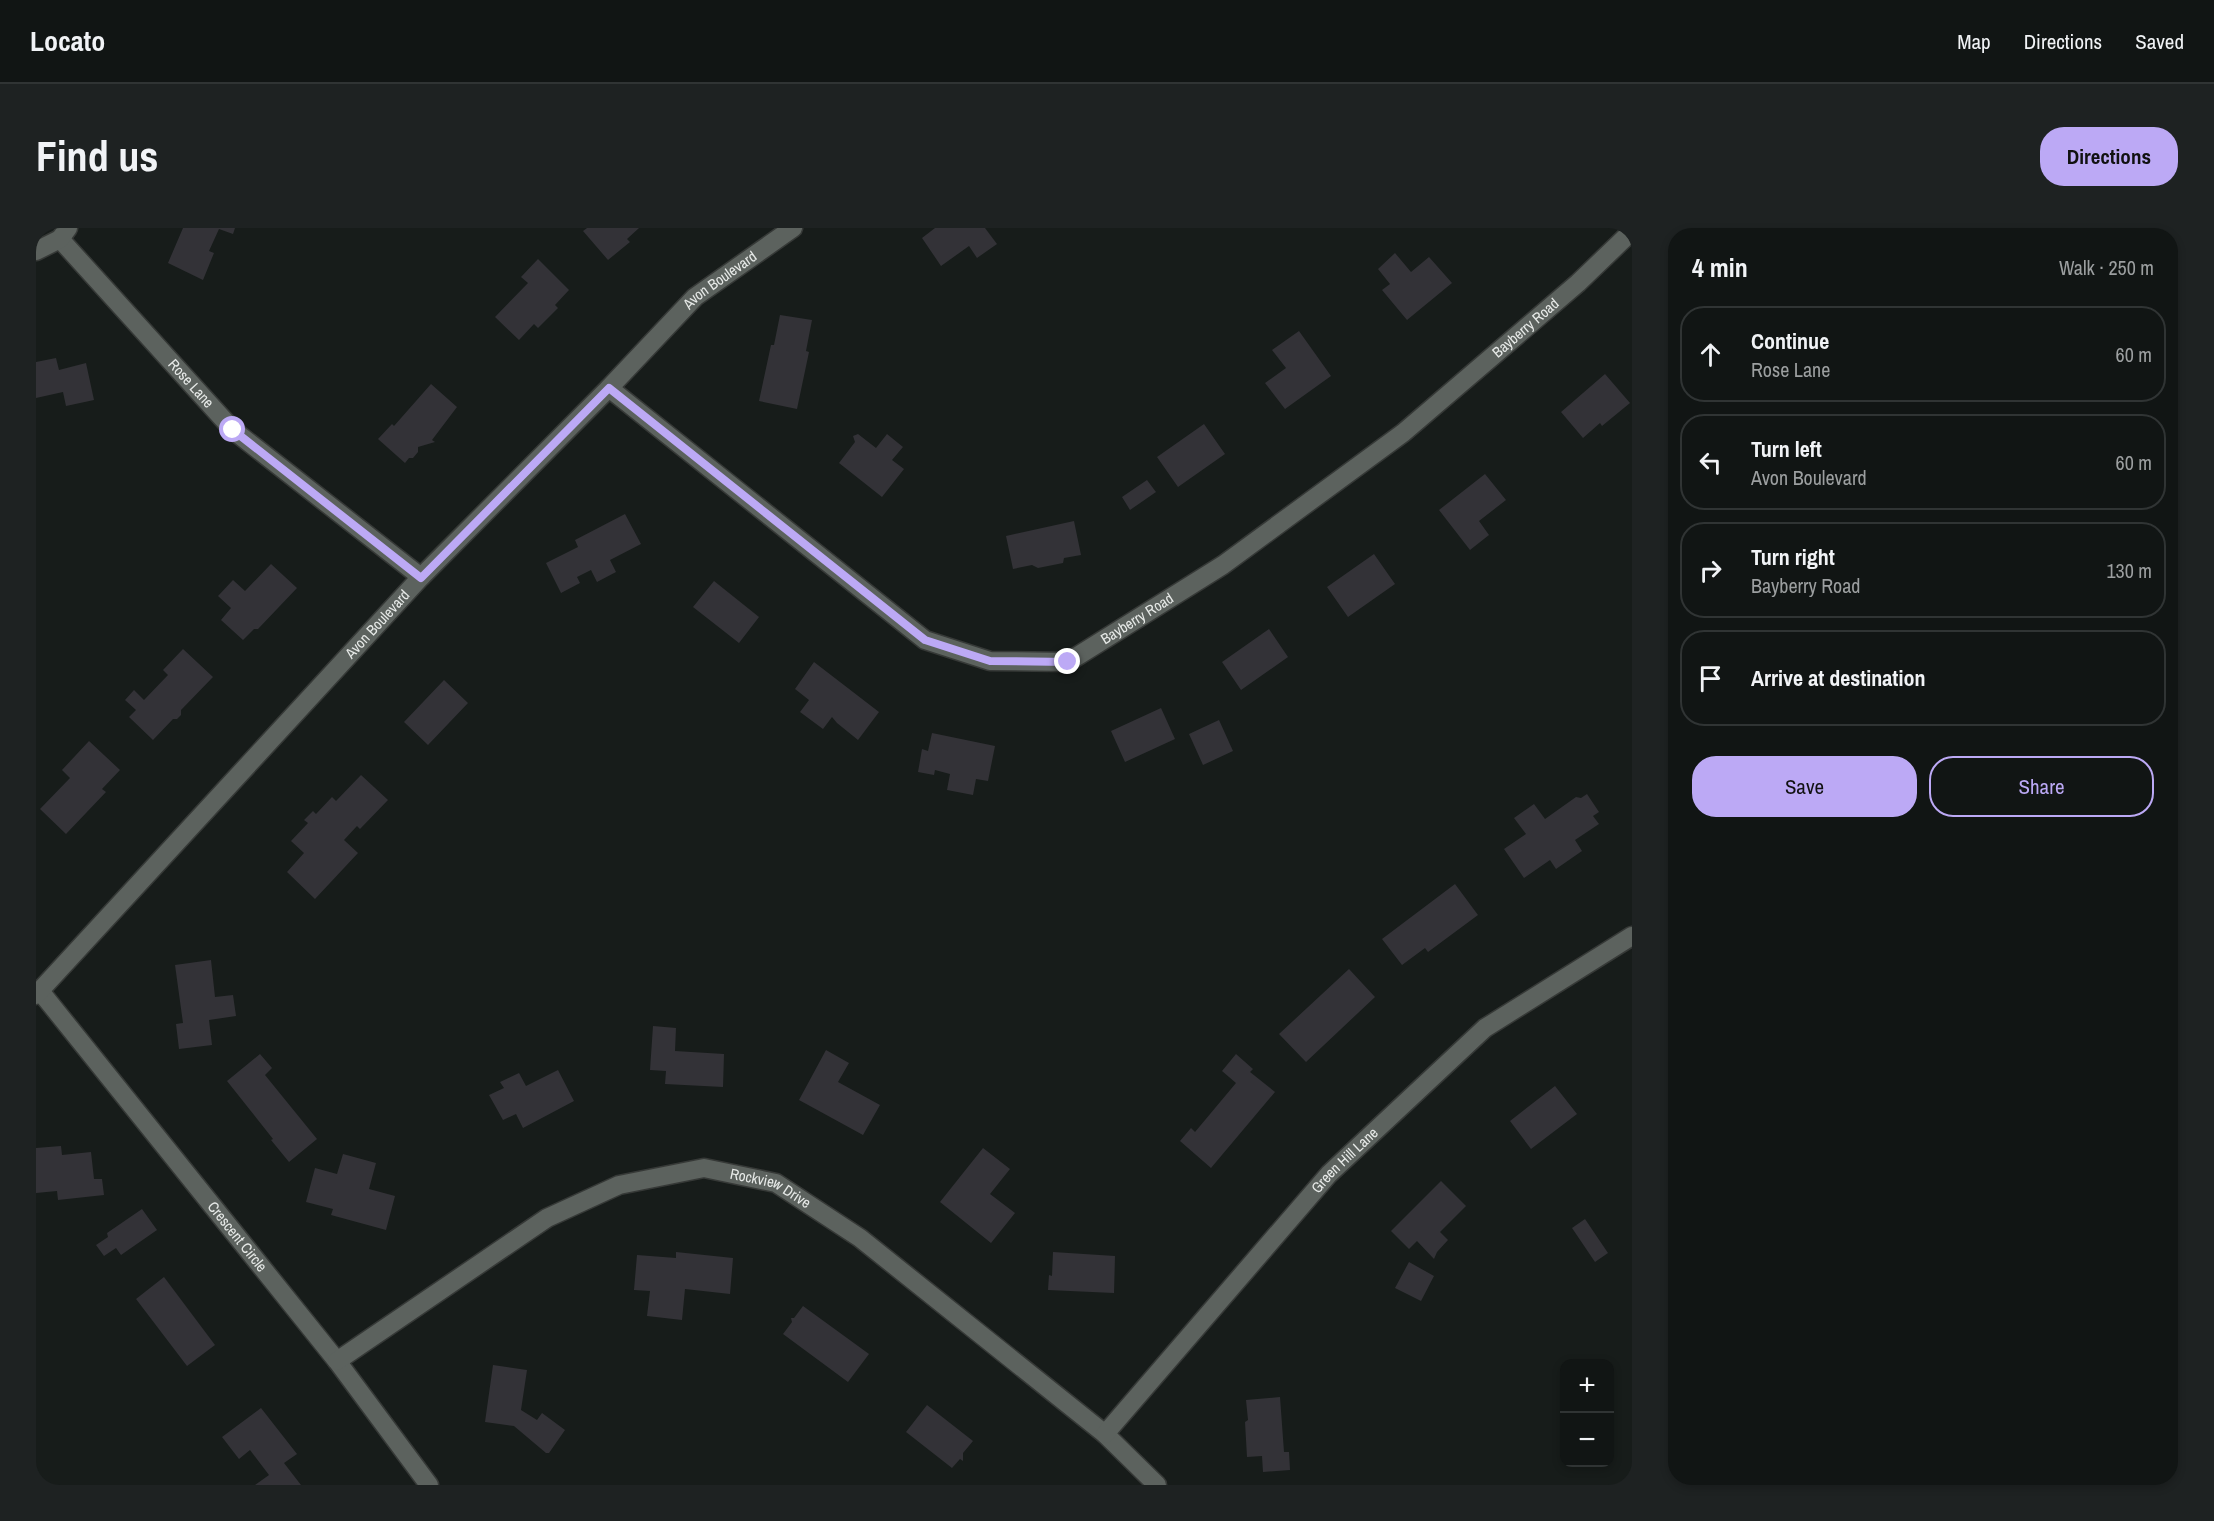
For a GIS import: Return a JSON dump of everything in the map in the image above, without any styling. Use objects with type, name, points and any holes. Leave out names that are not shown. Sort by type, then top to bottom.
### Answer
[{"type":"street","name":"Avon Boulevard","points":[[38,993],[421,578],[609,388],[694,297],[793,228]]},
{"type":"street","name":"Bayberry Road","points":[[609,388],[925,640],[990,661],[1068,662],[1223,565],[1403,433],[1578,283],[1632,231]]},
{"type":"street","points":[[36,251],[64,233]]},
{"type":"street","name":"Rose Lane","points":[[64,233],[233,430],[421,578]]},
{"type":"street","name":"Green Hill Lane","points":[[1105,1434],[1329,1174],[1485,1028],[1632,936]]},
{"type":"street","name":"Crescent Circle","points":[[38,993],[337,1361],[429,1485]]},
{"type":"street","name":"Rockview Drive","points":[[337,1361],[547,1218],[619,1185],[704,1168],[776,1183],[860,1238],[1105,1434],[1157,1485]]},
{"type":"building","points":[[183,228],[235,228],[233,234],[219,229],[209,251],[214,253],[203,280],[168,263]]},
{"type":"building","points":[[587,228],[639,228],[627,239],[630,242],[608,260],[583,231]]},
{"type":"building","points":[[935,228],[985,228],[997,244],[977,258],[969,246],[941,266],[922,238]]},
{"type":"building","points":[[1395,253],[1411,272],[1429,257],[1452,283],[1407,320],[1382,290],[1390,284],[1378,269]]},
{"type":"building","points":[[538,259],[569,290],[555,305],[558,308],[538,328],[534,324],[519,340],[495,317],[528,283],[521,277]]},
{"type":"building","points":[[780,315],[812,320],[806,351],[809,352],[797,409],[759,401]]},
{"type":"building","points":[[1299,331],[1331,376],[1285,409],[1265,383],[1286,368],[1272,350]]},
{"type":"building","points":[[56,358],[59,370],[86,363],[94,400],[66,406],[63,392],[36,398],[36,362]]},
{"type":"building","points":[[1605,374],[1630,403],[1602,426],[1600,423],[1583,438],[1561,412]]},
{"type":"building","points":[[431,384],[457,407],[432,440],[435,442],[418,447],[418,452],[405,463],[378,439],[392,424],[394,426]]},
{"type":"building","points":[[1204,424],[1225,454],[1178,487],[1157,457]]},
{"type":"building","points":[[858,434],[876,448],[887,434],[903,447],[892,460],[904,469],[882,497],[839,463],[855,442],[853,436]]},
{"type":"building","points":[[1485,474],[1506,500],[1479,521],[1489,535],[1470,550],[1439,510]]},
{"type":"building","points":[[1147,480],[1156,492],[1130,510],[1122,497]]},
{"type":"building","points":[[625,514],[641,544],[610,560],[616,572],[597,582],[591,570],[577,577],[580,583],[561,593],[546,563],[578,547],[575,540]]},
{"type":"building","points":[[1074,521],[1081,555],[1064,558],[1063,563],[1038,568],[1032,565],[1013,569],[1006,536]]},
{"type":"building","points":[[1374,554],[1395,584],[1348,617],[1327,587]]},
{"type":"building","points":[[271,564],[297,588],[258,629],[254,629],[243,640],[221,620],[231,608],[218,596],[233,580],[245,591]]},
{"type":"building","points":[[714,581],[759,617],[739,643],[693,607]]},
{"type":"building","points":[[1269,629],[1288,657],[1241,690],[1222,662]]},
{"type":"building","points":[[183,649],[213,677],[181,710],[181,715],[173,719],[153,740],[129,717],[136,710],[125,700],[134,690],[144,700],[168,675],[163,670]]},
{"type":"building","points":[[814,662],[879,712],[858,740],[832,717],[823,729],[800,712],[809,700],[795,689]]},
{"type":"building","points":[[444,680],[468,703],[428,745],[404,722]]},
{"type":"building","points":[[1161,708],[1175,739],[1125,762],[1111,731]]},
{"type":"building","points":[[1219,720],[1233,751],[1203,765],[1189,734]]},
{"type":"building","points":[[932,733],[995,746],[988,781],[976,779],[973,795],[947,790],[950,774],[935,770],[934,775],[918,772],[922,749],[928,751]]},
{"type":"building","points":[[89,741],[120,770],[102,789],[106,792],[66,834],[40,809],[70,778],[62,770]]},
{"type":"building","points":[[361,775],[388,800],[360,829],[357,826],[344,840],[358,853],[315,899],[287,872],[304,853],[291,841],[308,823],[304,820],[313,811],[316,814],[332,797],[336,801]]},
{"type":"building","points":[[1587,794],[1599,812],[1593,816],[1599,824],[1575,840],[1582,851],[1556,869],[1550,860],[1524,878],[1504,849],[1526,834],[1514,818],[1534,804],[1545,819],[1576,797],[1581,798]]},
{"type":"building","points":[[1455,884],[1478,915],[1428,952],[1425,948],[1402,965],[1382,939]]},
{"type":"building","points":[[211,960],[215,997],[233,995],[236,1016],[209,1020],[212,1045],[179,1049],[176,1024],[183,1023],[175,965]]},
{"type":"building","points":[[1349,969],[1375,997],[1306,1062],[1279,1034]]},
{"type":"building","points":[[653,1026],[676,1028],[675,1051],[724,1054],[723,1087],[665,1084],[666,1071],[650,1070]]},
{"type":"building","points":[[826,1050],[849,1063],[838,1082],[880,1105],[863,1135],[799,1100]]},
{"type":"building","points":[[260,1054],[272,1068],[265,1075],[317,1139],[289,1162],[227,1081]]},
{"type":"building","points":[[1236,1054],[1253,1069],[1250,1072],[1275,1092],[1211,1168],[1180,1141],[1191,1128],[1195,1132],[1236,1083],[1222,1071]]},
{"type":"building","points":[[558,1070],[574,1101],[523,1128],[516,1114],[503,1120],[489,1095],[504,1088],[500,1082],[519,1073],[526,1086]]},
{"type":"building","points":[[1555,1086],[1577,1114],[1531,1149],[1510,1121]]},
{"type":"building","points":[[61,1146],[62,1155],[91,1152],[94,1179],[102,1179],[104,1195],[58,1200],[57,1191],[36,1193],[36,1148]]},
{"type":"building","points":[[983,1148],[1010,1169],[990,1194],[1015,1213],[991,1243],[940,1202]]},
{"type":"building","points":[[343,1154],[376,1163],[369,1189],[395,1196],[386,1230],[331,1215],[333,1209],[306,1202],[315,1168],[337,1174]]},
{"type":"building","points":[[1441,1181],[1466,1206],[1440,1232],[1448,1240],[1434,1259],[1417,1241],[1409,1249],[1391,1231]]},
{"type":"building","points":[[142,1209],[157,1230],[121,1255],[116,1248],[104,1256],[96,1245],[108,1237],[107,1233]]},
{"type":"building","points":[[1585,1219],[1608,1253],[1595,1262],[1572,1228]]},
{"type":"building","points":[[676,1252],[733,1258],[730,1294],[685,1289],[682,1320],[647,1316],[650,1291],[634,1290],[637,1255],[676,1258]]},
{"type":"building","points":[[1053,1252],[1115,1256],[1114,1293],[1048,1290],[1049,1275],[1052,1276]]},
{"type":"building","points":[[1409,1262],[1434,1276],[1421,1301],[1395,1288]]},
{"type":"building","points":[[164,1277],[215,1345],[187,1366],[136,1299]]},
{"type":"building","points":[[803,1306],[869,1354],[848,1382],[783,1334],[792,1322],[791,1318],[794,1318]]},
{"type":"building","points":[[493,1365],[527,1370],[521,1410],[537,1420],[542,1413],[565,1430],[549,1453],[546,1453],[514,1426],[485,1422]]},
{"type":"building","points":[[1280,1397],[1284,1452],[1289,1452],[1290,1470],[1263,1472],[1262,1456],[1247,1457],[1246,1400]]},
{"type":"building","points":[[927,1405],[973,1441],[963,1453],[963,1461],[960,1459],[952,1468],[906,1432]]},
{"type":"building","points":[[261,1408],[297,1454],[284,1463],[301,1485],[255,1485],[269,1475],[250,1450],[239,1459],[222,1437]]},
{"type":"route","points":[[233,430],[421,578],[609,388],[925,640],[990,661],[1068,662]]}]
